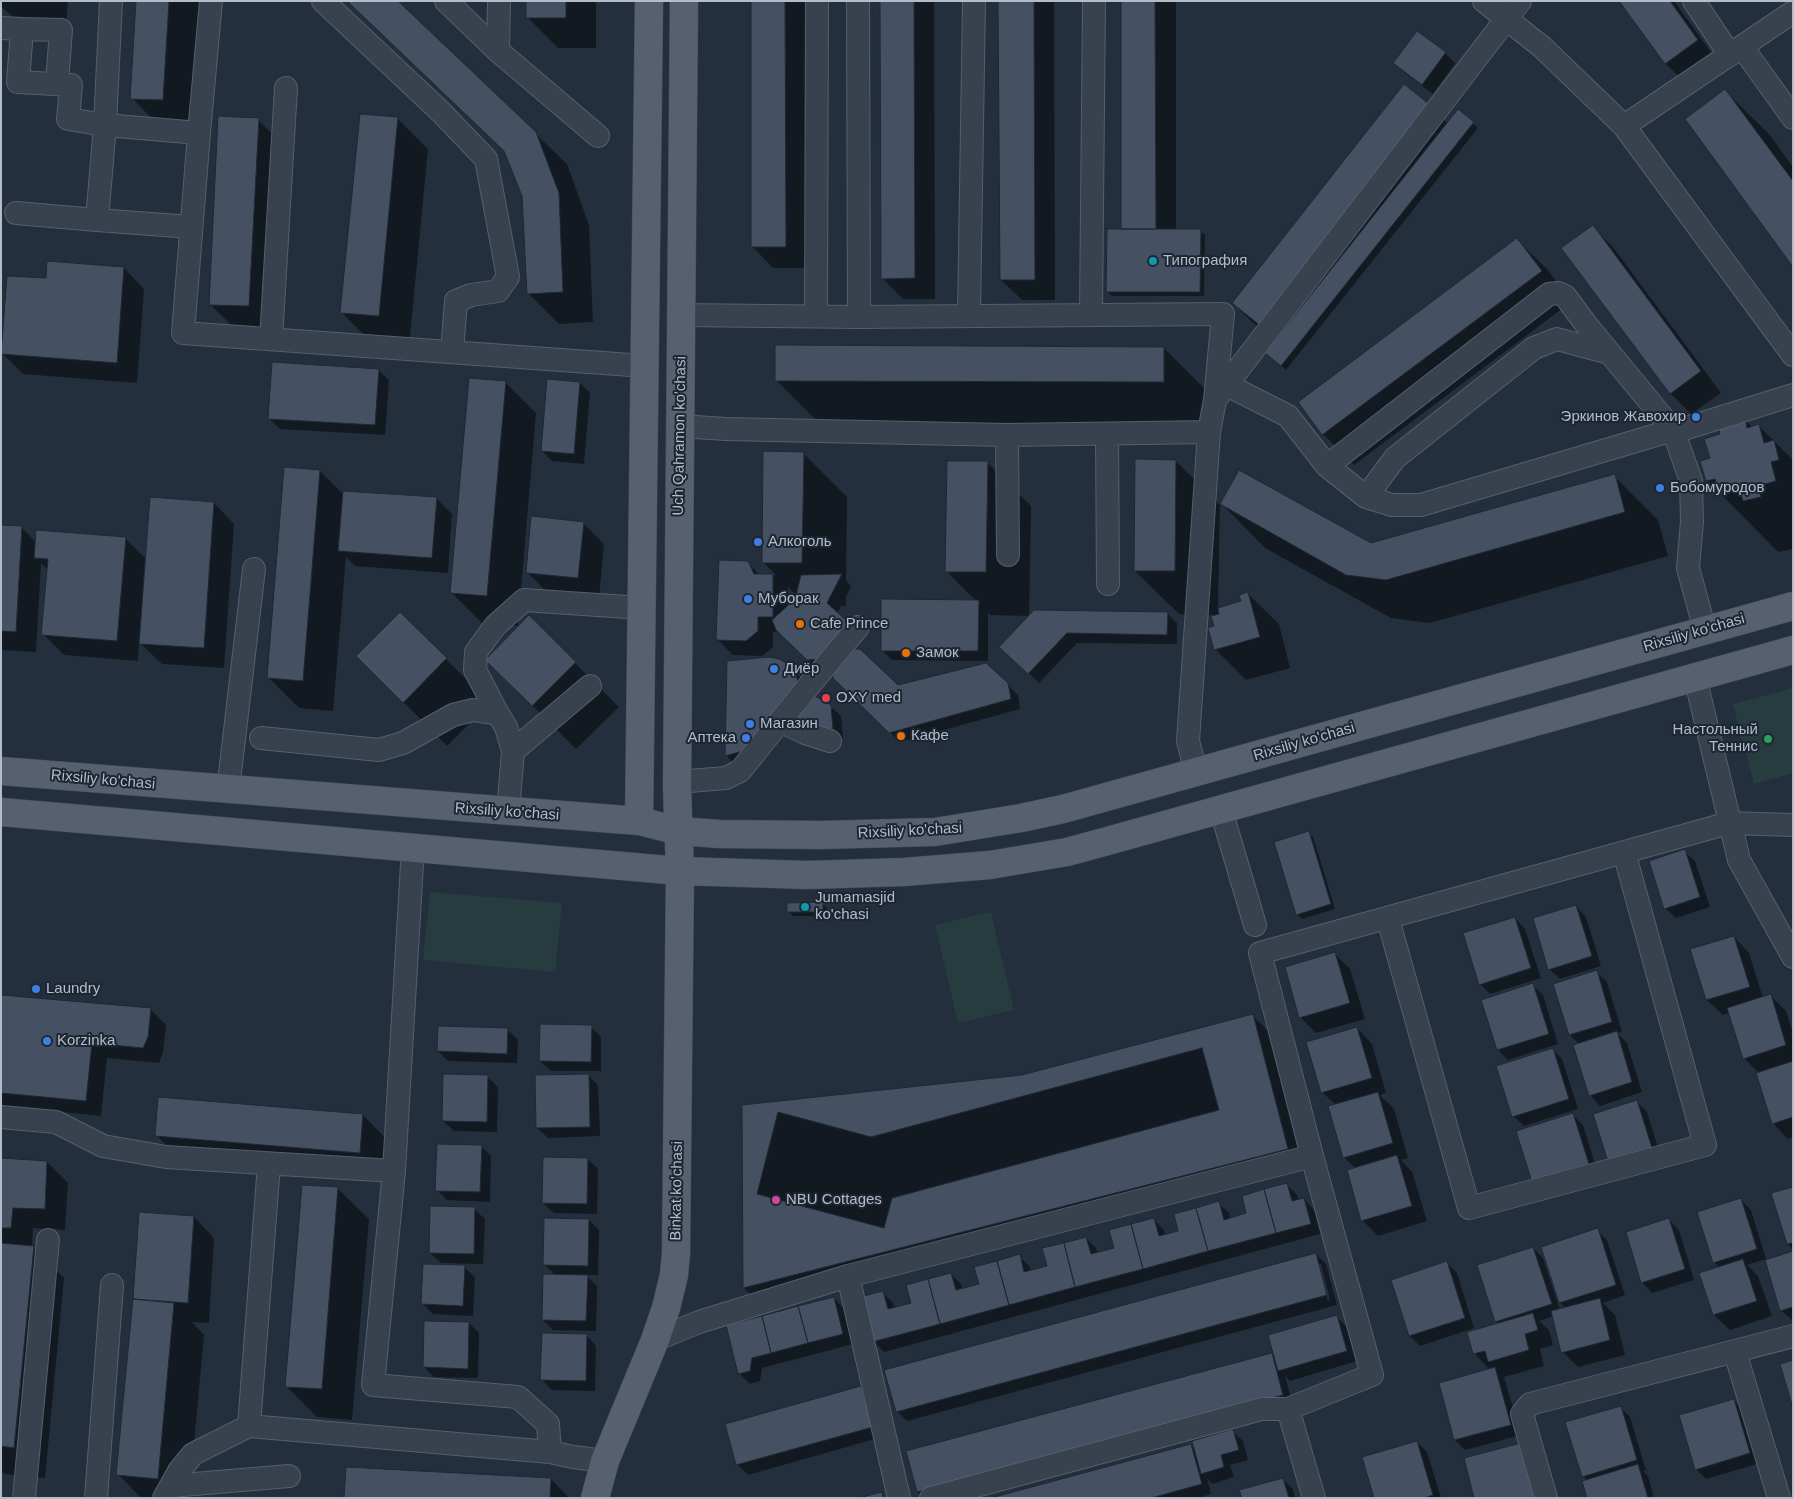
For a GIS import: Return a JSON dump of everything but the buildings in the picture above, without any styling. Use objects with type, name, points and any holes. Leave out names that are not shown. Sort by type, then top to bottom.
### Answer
[{"type":"main road","points":[[649,1],[639,821],[680,871]]},
{"type":"main road","name":"Uch Qahramon ko'chasi","points":[[680,871],[677,782],[684,1]]},
{"type":"main road","points":[[647,190],[682,192]]},
{"type":"main road","name":"Rixsiliy ko'chasi","points":[[1,772],[639,821],[678,831],[719,834],[813,835],[935,832],[1021,818],[1093,801],[1793,606]]},
{"type":"main road","points":[[1,812],[680,871],[807,875],[904,872],[990,865],[1067,852],[1793,650]]},
{"type":"main road","points":[[353,842],[361,834],[367,822],[363,810],[355,800]]},
{"type":"main road","points":[[1093,801],[1083,811],[1082,824],[1090,837],[1096,841],[1104,842]]},
{"type":"main road","name":"Binkat ko'chasi","points":[[595,1498],[605,1461],[655,1340],[669,1298],[676,1253],[680,871]]},
{"type":"street","points":[[97,220],[105,124],[111,1]]},
{"type":"street","points":[[211,1],[183,332],[645,366]]},
{"type":"street","points":[[323,1],[441,112],[486,159],[508,277],[498,291],[471,295],[456,301],[452,352]]},
{"type":"street","points":[[446,1],[498,51],[598,136]]},
{"type":"street","points":[[498,51],[499,1]]},
{"type":"street","points":[[816,316],[817,1]]},
{"type":"street","points":[[858,1],[858,317]]},
{"type":"street","points":[[969,315],[974,1]]},
{"type":"street","points":[[1091,314],[1094,1]]},
{"type":"street","points":[[1484,1],[1553,57],[1624,126],[1785,327],[1793,356]]},
{"type":"street","points":[[1221,392],[1520,1]]},
{"type":"street","points":[[1694,1],[1793,118]]},
{"type":"street","points":[[1624,126],[1793,12]]},
{"type":"street","points":[[57,84],[61,30],[12,28],[18,82],[71,85],[68,119],[199,133]]},
{"type":"street","points":[[271,339],[286,88]]},
{"type":"street","points":[[16,213],[191,227]]},
{"type":"street","points":[[1327,466],[1549,294],[1565,296],[1672,430],[1691,482],[1692,522],[1688,568],[1705,630]]},
{"type":"street","points":[[682,315],[858,317],[1223,314],[1221,392],[1209,432],[1188,741],[1196,772]]},
{"type":"street","points":[[1366,497],[1395,458],[1534,348],[1557,338],[1610,353]]},
{"type":"street","points":[[1221,392],[1288,416],[1327,466],[1366,497],[1392,505],[1421,505],[1672,430],[1677,431],[1793,394]]},
{"type":"street","points":[[680,426],[726,429],[1007,435],[1209,432]]},
{"type":"street","points":[[1107,434],[1108,584]]},
{"type":"street","points":[[1007,435],[1008,555]]},
{"type":"street","points":[[228,790],[254,569]]},
{"type":"street","points":[[508,812],[513,751],[506,727],[475,670],[476,652],[495,626],[524,600],[642,608]]},
{"type":"street","points":[[677,782],[726,778],[740,771],[858,627]]},
{"type":"street","points":[[1695,677],[1739,860],[1786,931],[1793,957]]},
{"type":"street","points":[[513,751],[590,686]]},
{"type":"street","points":[[261,738],[379,750],[402,743],[453,716],[473,710],[498,714]]},
{"type":"street","points":[[780,721],[805,733],[830,741]]},
{"type":"street","points":[[1221,810],[1256,925]]},
{"type":"street","points":[[931,1498],[1262,1408],[1288,1409],[1372,1375],[1312,1156],[1260,954],[1729,823],[1793,825]]},
{"type":"street","points":[[413,848],[394,1171],[373,1385],[518,1397],[548,1424],[550,1452]]},
{"type":"street","points":[[1388,919],[1470,1208],[1705,1145],[1624,852]]},
{"type":"street","points":[[1,1118],[56,1122],[103,1146],[166,1157],[394,1171]]},
{"type":"street","points":[[655,1340],[699,1322],[848,1276],[1312,1156]]},
{"type":"street","points":[[248,1426],[269,1164]]},
{"type":"street","points":[[24,1498],[48,1240]]},
{"type":"street","points":[[848,1276],[899,1498]]},
{"type":"street","points":[[96,1498],[112,1285]]},
{"type":"street","points":[[1546,1498],[1522,1414],[1530,1404],[1793,1336]]},
{"type":"street","points":[[1735,1352],[1779,1498]]},
{"type":"street","points":[[1288,1409],[1314,1498]]},
{"type":"street","points":[[167,1492],[179,1471],[194,1454],[248,1426],[550,1452],[573,1458],[605,1461]]},
{"type":"street","points":[[167,1492],[289,1476]]},
{"type":"green space","name":"Настольный Теннис","points":[[1793,688],[1793,773],[1754,784],[1733,704]]},
{"type":"green space","points":[[430,892],[562,903],[555,972],[423,960]]},
{"type":"green space","points":[[991,912],[1014,1010],[958,1023],[935,925]]},
{"type":"place","name":"Типография","points":[[1153,261]]},
{"type":"place","name":"Эркинов Жавохир","points":[[1696,417]]},
{"type":"place","name":"Бобомуродов","points":[[1660,488]]},
{"type":"place","name":"Алкоголь","points":[[758,542]]},
{"type":"place","name":"Муборак","points":[[748,599]]},
{"type":"place","name":"Cafe Prince","points":[[800,624]]},
{"type":"place","name":"Замок","points":[[906,653]]},
{"type":"place","name":"Диёр","points":[[774,669]]},
{"type":"place","name":"OXY med","points":[[826,698]]},
{"type":"place","name":"Магазин","points":[[750,724]]},
{"type":"place","name":"Кафе","points":[[901,736]]},
{"type":"place","name":"Аптека","points":[[746,738]]},
{"type":"place","name":"Настольный Теннис","points":[[1768,739]]},
{"type":"place","name":"Jumamasjid ko'chasi","points":[[805,907]]},
{"type":"place","name":"Laundry","points":[[36,989]]},
{"type":"place","name":"Korzinka","points":[[47,1041]]},
{"type":"place","name":"NBU Cottages","points":[[776,1200]]}]
